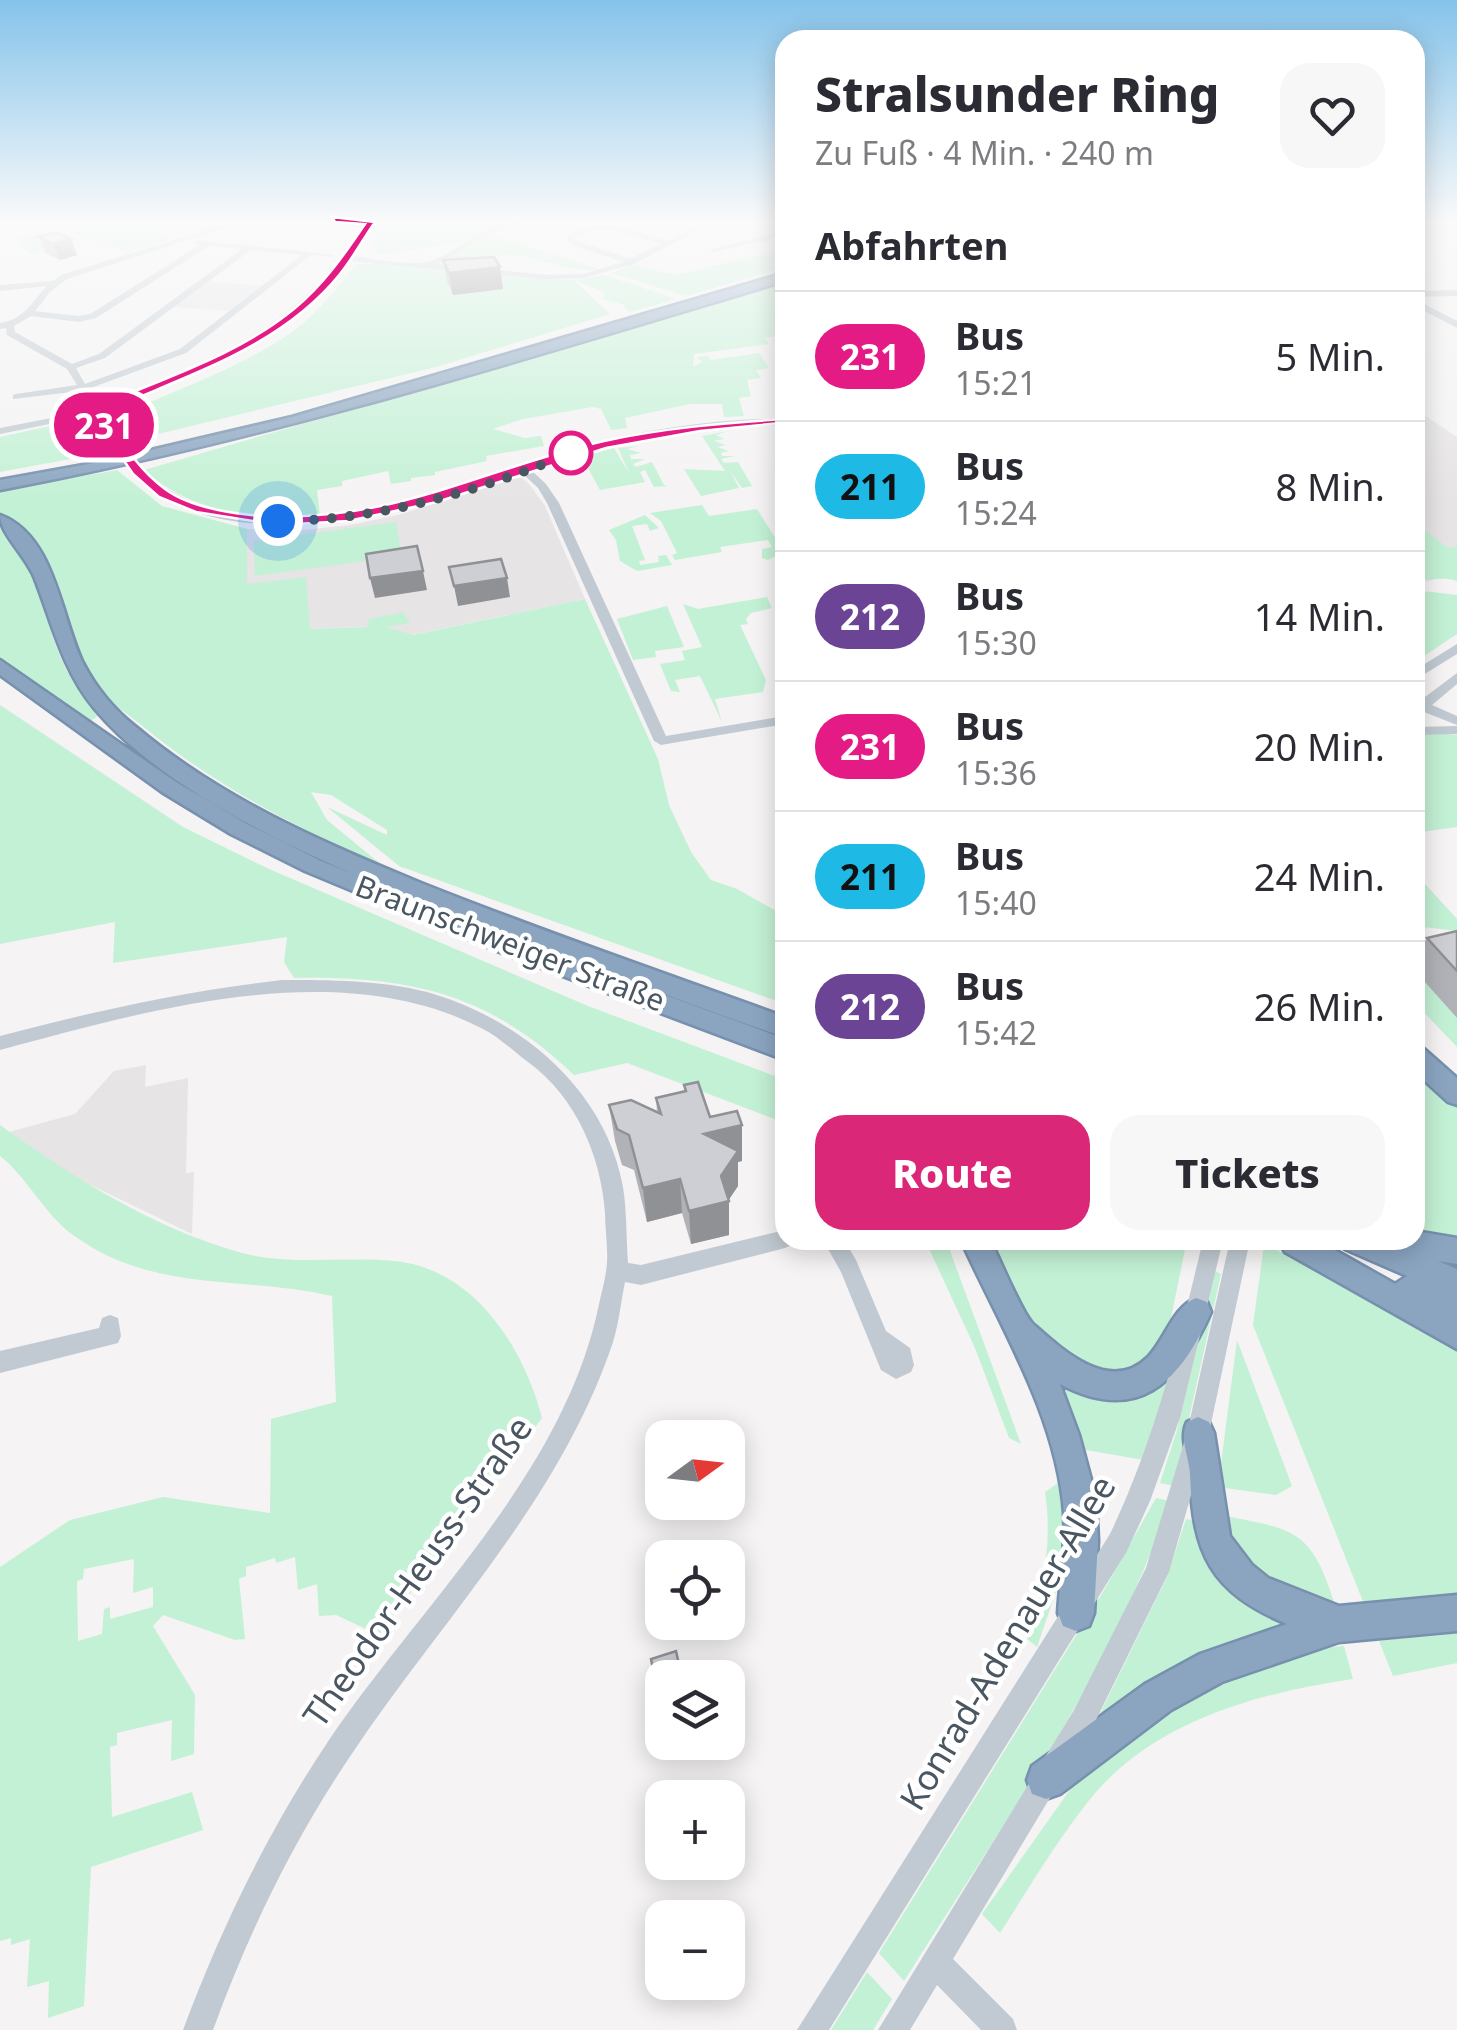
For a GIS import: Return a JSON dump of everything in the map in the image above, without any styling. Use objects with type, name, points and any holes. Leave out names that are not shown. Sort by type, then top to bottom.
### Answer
[{"type":"highway","points":[[0,482],[272,426],[650,314]]},
{"type":"highway","points":[[0,520],[24,540],[40,564],[66,648],[98,700],[130,733],[248,823]]},
{"type":"highway","points":[[0,666],[169,787],[248,823]]},
{"type":"highway","name":"Braunschweiger Straße","points":[[248,823],[426,894],[775,1022]]},
{"type":"highway","name":"Braunschweiger Straße","points":[[248,823],[412,909],[775,1046]]},
{"type":"highway","points":[[1425,1066],[1457,1094]]},
{"type":"highway","points":[[1425,1245],[1456,1250]]},
{"type":"highway","points":[[983,1250],[1066,1446],[1080,1500],[1082,1536],[1076,1613]]},
{"type":"highway","points":[[1307,1250],[1457,1334]]},
{"type":"highway","points":[[1313,1250],[1457,1310]]},
{"type":"highway","points":[[1379,1250],[1457,1283]]},
{"type":"highway","points":[[1011,1314],[1051,1363],[1072,1376],[1114,1387],[1149,1376],[1160,1366],[1196,1312]]},
{"type":"highway","points":[[1198,1432],[1198,1470],[1204,1495],[1192,1520],[1226,1562],[1274,1604],[1355,1623]]},
{"type":"highway","points":[[1046,1780],[1131,1715],[1189,1678],[1237,1657],[1355,1623],[1457,1612]]},
{"type":"street","points":[[29,314],[5,326],[72,367],[93,406]]},
{"type":"street","points":[[38,314],[83,318],[91,314]]},
{"type":"street","points":[[72,367],[102,356],[159,314]]},
{"type":"street","points":[[16,398],[84,387],[183,351],[231,314]]},
{"type":"street","points":[[80,415],[93,406],[110,405],[202,367],[264,335],[292,314]]},
{"type":"street","points":[[0,431],[80,415],[100,418],[114,412],[110,405]]},
{"type":"street","points":[[100,418],[137,471],[164,494],[196,508],[244,518],[316,521],[410,506],[588,448],[665,432],[744,423],[775,427]]},
{"type":"street","points":[[524,469],[542,486],[553,504],[660,741],[775,722]]},
{"type":"street","points":[[1425,667],[1457,648]]},
{"type":"street","points":[[1425,701],[1455,678]]},
{"type":"street","points":[[1455,678],[1452,700],[1457,710]]},
{"type":"street","points":[[1425,711],[1457,721]]},
{"type":"street","points":[[1425,713],[1457,730]]},
{"type":"street","points":[[1425,731],[1457,730]]},
{"type":"street","name":"Theodor-Heuss-Straße","points":[[0,1043],[139,1007],[277,988],[345,986],[440,1003],[490,1023],[529,1048],[584,1108],[608,1166],[614,1194],[617,1272],[606,1329],[590,1380],[567,1424],[486,1552],[339,1750],[274,1854],[221,1964],[198,2030]]},
{"type":"street","points":[[617,1272],[641,1275],[775,1242]]},
{"type":"street","points":[[838,1250],[880,1340]]},
{"type":"street","name":"Konrad-Adenauer-Allee","points":[[812,2030],[1137,1510],[1157,1462],[1210,1250]]},
{"type":"street","points":[[1198,1432],[1238,1250]]},
{"type":"street","points":[[0,1362],[110,1336],[110,1325]]},
{"type":"street","points":[[892,2030],[1046,1780],[1120,1652],[1157,1572],[1192,1520]]},
{"type":"street","points":[[935,1961],[1002,2030]]},
{"type":"shaded area","points":[[1425,416],[1457,437],[1457,581],[1445,577],[1427,581]]},
{"type":"shaded area","points":[[522,478],[530,485],[545,506],[585,599],[407,636],[384,626],[309,629],[247,585],[247,529],[294,531],[350,525],[398,515]]},
{"type":"shaded area","points":[[146,1065],[145,1087],[188,1078],[186,1173],[194,1172],[192,1234],[70,1175],[9,1132],[75,1114],[114,1071]]},
{"type":"green space","points":[[313,314],[610,314],[436,367],[158,434],[132,410],[234,365],[274,344]]},
{"type":"green space","points":[[683,314],[775,314],[775,336],[765,338],[769,344],[694,354],[693,367],[702,362],[697,357],[707,356],[711,360],[759,353],[769,368],[756,370],[761,378],[747,380],[751,396],[739,398],[744,416],[724,417],[722,404],[690,404],[625,418],[627,428],[611,430],[601,409],[593,407],[523,419],[493,429],[525,438],[541,436],[544,446],[486,456],[487,461],[411,481],[391,484],[388,471],[342,481],[342,486],[317,490],[320,516],[273,517],[227,511],[183,496],[144,470]]},
{"type":"green space","points":[[64,423],[87,428],[104,447],[103,453],[0,472],[0,437]]},
{"type":"green space","points":[[728,431],[716,435],[724,439],[714,441],[726,445],[717,447],[729,451],[721,453],[722,456],[735,456],[721,459],[724,463],[738,462],[752,486],[742,488],[731,472],[739,488],[701,496],[684,469],[725,471],[702,436]]},
{"type":"green space","points":[[639,446],[627,449],[641,453],[630,455],[631,459],[645,459],[633,464],[636,467],[652,462],[668,486],[654,487],[645,470],[640,472],[645,482],[600,490],[582,457],[614,448],[629,473],[618,448]]},
{"type":"green space","points":[[117,470],[162,506],[247,529],[247,584],[306,577],[310,629],[367,627],[369,619],[403,612],[410,623],[386,627],[413,635],[585,599],[658,759],[669,805],[691,852],[711,880],[737,889],[775,910],[775,1000],[399,866],[327,807],[387,835],[387,830],[331,795],[311,792],[327,820],[383,866],[289,821],[201,769],[99,689],[82,661],[50,566],[22,527],[0,513],[0,491]]},
{"type":"green space","points":[[702,505],[709,516],[757,509],[775,538],[775,556],[762,558],[762,549],[772,547],[768,540],[720,547],[722,552],[675,560],[672,555],[677,553],[661,521],[650,513]]},
{"type":"green space","points":[[645,515],[659,528],[650,531],[647,524],[632,526],[645,560],[639,561],[640,565],[659,562],[658,556],[666,555],[672,565],[637,571],[620,561],[616,540],[609,530]]},
{"type":"green space","points":[[396,522],[402,556],[255,576],[254,541]]},
{"type":"green space","points":[[0,526],[23,552],[66,668],[100,715],[88,722],[0,658]]},
{"type":"green space","points":[[1425,531],[1448,548],[1457,547],[1457,581],[1426,579]]},
{"type":"green space","points":[[1425,591],[1457,595],[1457,634],[1425,655]]},
{"type":"green space","points":[[767,597],[772,608],[751,613],[746,619],[748,624],[740,625],[766,680],[763,692],[715,699],[722,722],[700,676],[675,680],[680,692],[671,691],[660,664],[685,660],[682,651],[702,647],[683,604],[698,609]]},
{"type":"green space","points":[[667,606],[684,647],[655,651],[656,657],[633,660],[617,619]]},
{"type":"green space","points":[[0,705],[183,827],[269,869],[588,1006],[775,1076],[775,1119],[627,1063],[574,1075],[511,1025],[445,995],[374,981],[294,978],[284,962],[287,937],[113,963],[115,922],[0,944]]},
{"type":"green space","points":[[1425,732],[1457,735],[1457,827],[1425,831]]},
{"type":"green space","points":[[1425,884],[1457,919],[1457,931],[1425,927]]},
{"type":"green space","points":[[1425,982],[1457,1018],[1457,1047],[1425,1013]]},
{"type":"green space","points":[[1425,1082],[1457,1108],[1457,1240],[1425,1236]]},
{"type":"green space","points":[[0,1125],[115,1200],[209,1242],[242,1253],[280,1259],[394,1261],[423,1267],[448,1279],[471,1295],[508,1339],[523,1365],[542,1418],[379,1635],[336,1615],[319,1616],[317,1584],[298,1590],[295,1557],[276,1563],[275,1558],[246,1567],[246,1576],[239,1579],[245,1639],[235,1640],[163,1615],[153,1626],[195,1695],[194,1754],[171,1761],[172,1720],[117,1733],[117,1745],[110,1747],[112,1817],[192,1792],[203,1830],[91,1867],[84,2006],[48,2018],[49,1981],[27,1987],[30,1939],[11,1945],[11,1938],[0,1941],[0,1567],[70,1520],[163,1497],[270,1513],[271,1419],[336,1402],[332,1296],[167,1275],[104,1254],[63,1226],[0,1156]],"holes":[[[134,1559],[133,1593],[153,1587],[153,1607],[110,1619],[110,1607],[104,1609],[102,1634],[78,1641],[77,1581],[83,1579],[84,1569]]]},
{"type":"green space","points":[[930,1250],[950,1250],[1021,1444],[1009,1438],[975,1348]]},
{"type":"green space","points":[[992,1250],[1185,1250],[1166,1342],[1154,1359],[1111,1378],[1037,1338],[1005,1283]]},
{"type":"green space","points":[[1263,1250],[1276,1250],[1344,1279],[1457,1344],[1457,1596],[1364,1604],[1253,1325]]},
{"type":"green space","points":[[1215,1271],[1221,1274],[1174,1486],[1160,1483],[1177,1430]]},
{"type":"green space","points":[[1237,1340],[1292,1486],[1276,1495],[1218,1487]]},
{"type":"green space","points":[[1045,1368],[1170,1376],[1144,1460],[1074,1448]]},
{"type":"green space","points":[[1061,1481],[1065,1565],[1037,1647],[1027,1639],[1045,1566],[1045,1492]]},
{"type":"green space","points":[[1156,1498],[1170,1501],[1117,1628],[1051,1748],[904,1981],[879,1953],[1103,1592]]},
{"type":"green space","points":[[1221,1515],[1267,1525],[1297,1537],[1317,1561],[1335,1605],[1290,1598],[1235,1558]]},
{"type":"green space","points":[[1186,1519],[1197,1521],[1300,1622],[1093,1728],[1167,1577]]},
{"type":"green space","points":[[1457,1632],[1457,1663],[1393,1676],[1379,1641]]},
{"type":"green space","points":[[1344,1646],[1353,1679],[1245,1703],[1177,1730],[1145,1749],[1116,1771],[1091,1798],[1000,1933],[982,1914],[1079,1777],[1195,1689],[1312,1649]]},
{"type":"green space","points":[[867,1972],[892,1999],[873,2030],[831,2030]]},
{"type":"building","points":[[417,546],[423,571],[370,578],[366,554]]},
{"type":"building","points":[[501,559],[507,578],[454,586],[449,567]]},
{"type":"building","points":[[1457,931],[1457,971],[1427,938]]},
{"type":"building","points":[[698,1082],[710,1117],[737,1111],[742,1125],[704,1134],[738,1151],[721,1176],[729,1201],[689,1211],[680,1179],[643,1188],[629,1135],[617,1129],[609,1105],[631,1100],[661,1114],[656,1098],[686,1091],[684,1085]]},
{"type":"building","points":[[676,1651],[678,1660],[651,1660]]},
{"type":"bus line","name":"231","points":[[294,314],[225,356],[110,405],[114,412],[100,418],[153,487],[196,508],[234,517],[278,521],[348,518],[437,498],[604,444],[665,432],[775,422]]},
{"type":"route","points":[[278,521],[316,521],[393,510],[571,453]]}]
